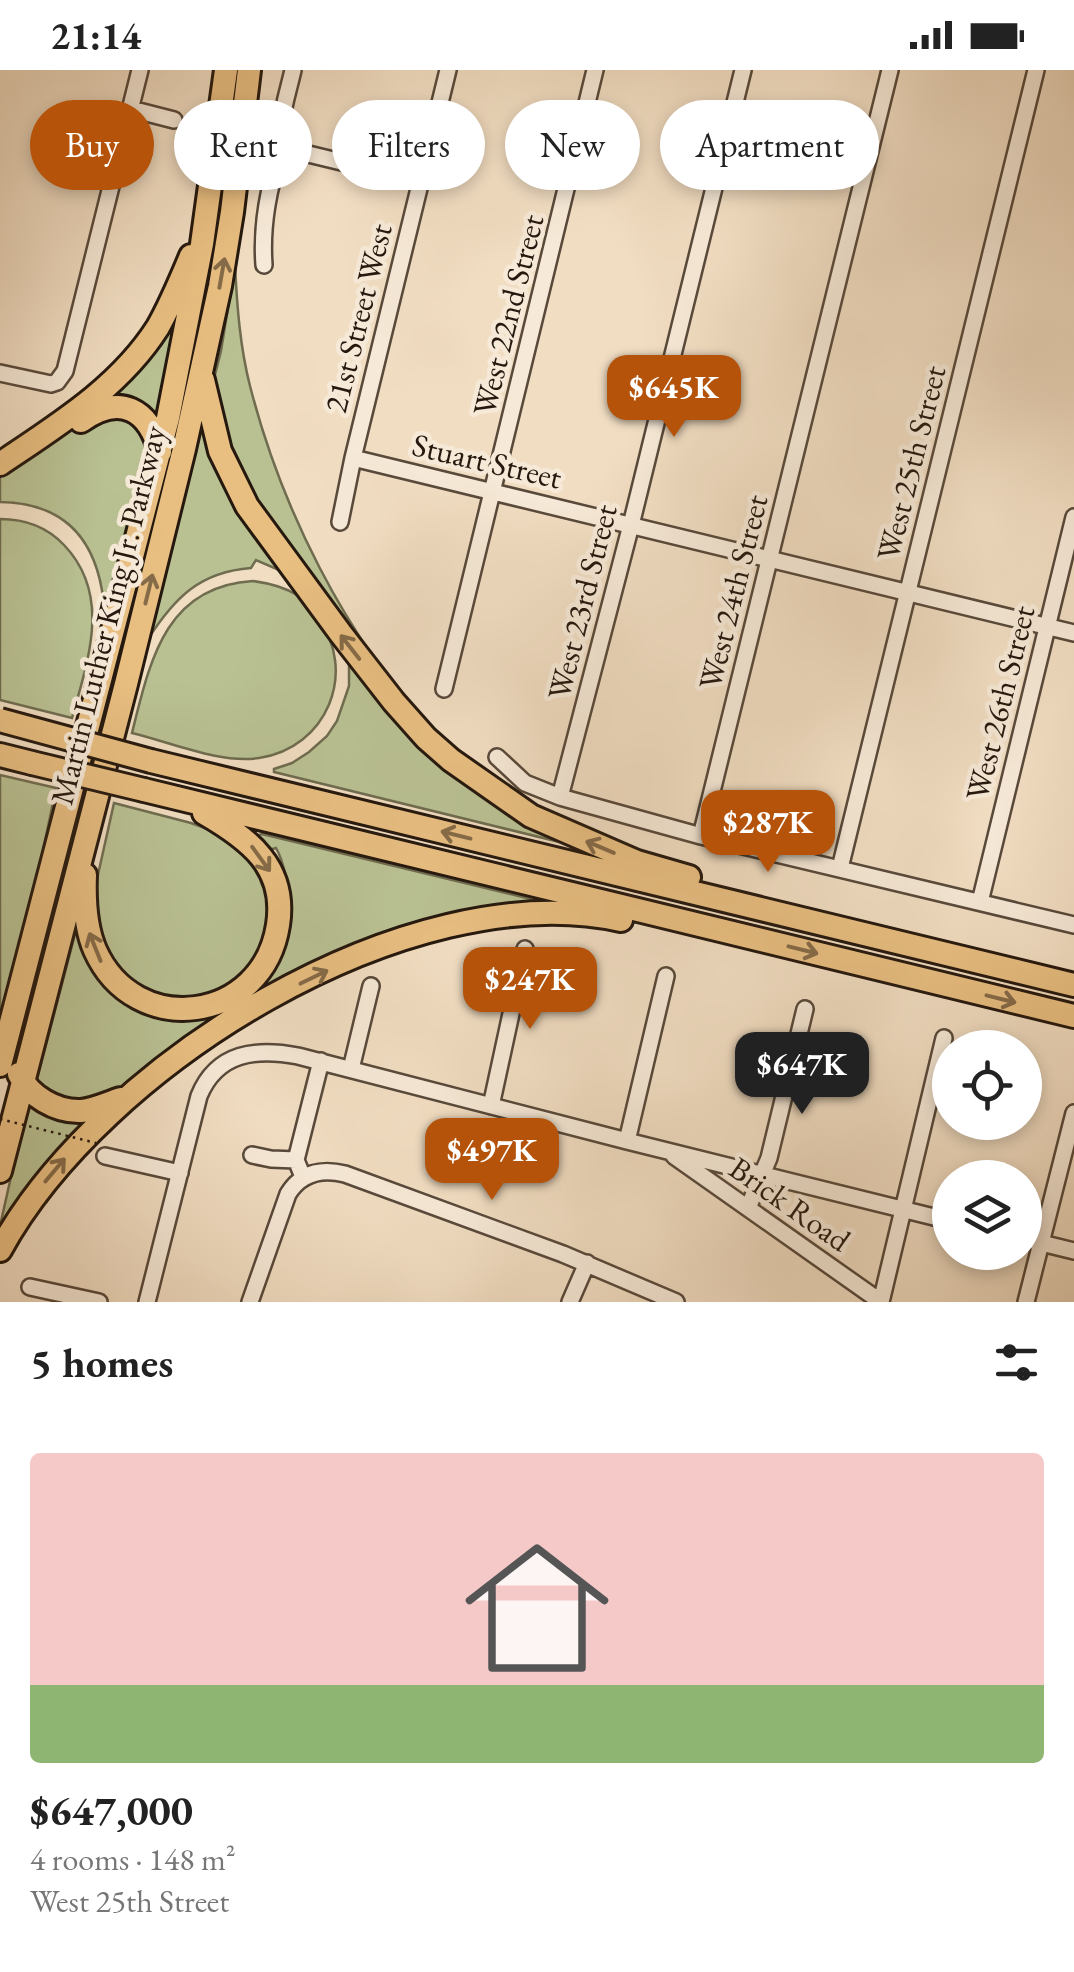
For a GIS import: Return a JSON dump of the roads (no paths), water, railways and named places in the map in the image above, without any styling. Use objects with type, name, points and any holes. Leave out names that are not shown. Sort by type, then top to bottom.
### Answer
[{"type":"highway","name":"Martin Luther King Jr. Parkway","points":[[223,100],[226,70]]},
{"type":"highway","name":"Martin Luther King Jr. Parkway","points":[[0,1171],[184,449],[220,286],[249,70]]},
{"type":"highway","points":[[0,464],[68,418],[136,356],[167,311],[190,257],[207,190]]},
{"type":"highway","name":"Martin Luther King Jr. Parkway","points":[[0,1065],[160,452],[211,190]]},
{"type":"highway","points":[[201,373],[220,452],[246,506],[340,634],[426,738],[450,760],[531,816],[637,862],[700,880],[755,908]]},
{"type":"highway","points":[[98,394],[135,398],[157,408],[175,427],[184,449]]},
{"type":"highway","points":[[0,478],[87,416],[104,409],[134,410],[144,417],[160,452]]},
{"type":"highway","points":[[0,720],[151,761],[1074,986]]},
{"type":"highway","points":[[0,755],[1074,1016]]},
{"type":"highway","points":[[94,801],[84,894],[92,946],[108,972],[129,994],[158,1006],[187,1009],[218,1003],[245,988],[256,976],[273,948],[279,901],[271,872],[255,848],[184,802]]},
{"type":"highway","points":[[14,1011],[15,1060],[23,1082],[48,1104],[81,1111],[124,1098],[246,1013],[304,981],[380,947],[438,928],[490,916],[542,912],[608,917],[670,931],[708,926]]},
{"type":"highway","points":[[0,1250],[60,1163],[152,1078]]},
{"type":"street","points":[[133,100],[140,70]]},
{"type":"street","points":[[286,100],[293,70]]},
{"type":"street","name":"21st Street West","points":[[440,100],[448,70]]},
{"type":"street","name":"West 22nd Street","points":[[444,689],[596,70]]},
{"type":"street","name":"West 23rd Street","points":[[560,798],[743,70]]},
{"type":"street","name":"West 24th Street","points":[[701,836],[890,70]]},
{"type":"street","name":"West 25th Street","points":[[840,868],[1036,70]]},
{"type":"street","points":[[154,115],[174,120]]},
{"type":"street","points":[[0,373],[42,383],[58,382],[68,363],[111,190]]},
{"type":"street","points":[[264,265],[262,240],[269,190]]},
{"type":"street","name":"21st Street West","points":[[340,522],[418,190]]},
{"type":"street","name":"Stuart Street","points":[[353,458],[1074,633]]},
{"type":"street","name":"West 26th Street","points":[[980,902],[1074,517]]},
{"type":"street","points":[[497,758],[525,783],[560,798],[701,836],[1074,925]]},
{"type":"street","points":[[491,1106],[525,949]]},
{"type":"street","points":[[627,1141],[666,976]]},
{"type":"street","points":[[351,1069],[371,986]]},
{"type":"street","points":[[748,1208],[769,1158],[805,1009]]},
{"type":"street","points":[[147,1302],[203,1085],[232,1059],[263,1051],[321,1061],[932,1217]]},
{"type":"street","points":[[303,1177],[296,1160],[321,1061]]},
{"type":"street","points":[[881,1302],[932,1090]]},
{"type":"street","points":[[1074,1113],[1042,1244],[1074,1252]]},
{"type":"street","points":[[101,1149],[180,1174]]},
{"type":"street","name":"Brick Road","points":[[666,1150],[881,1302]]},
{"type":"street","points":[[252,1154],[296,1160]]},
{"type":"street","points":[[251,1302],[284,1202],[294,1184],[324,1171],[345,1174],[587,1263],[676,1302]]},
{"type":"street","points":[[570,1302],[587,1263]]},
{"type":"street","points":[[1026,1302],[1035,1270]]},
{"type":"street","points":[[30,1287],[98,1302]]}]
